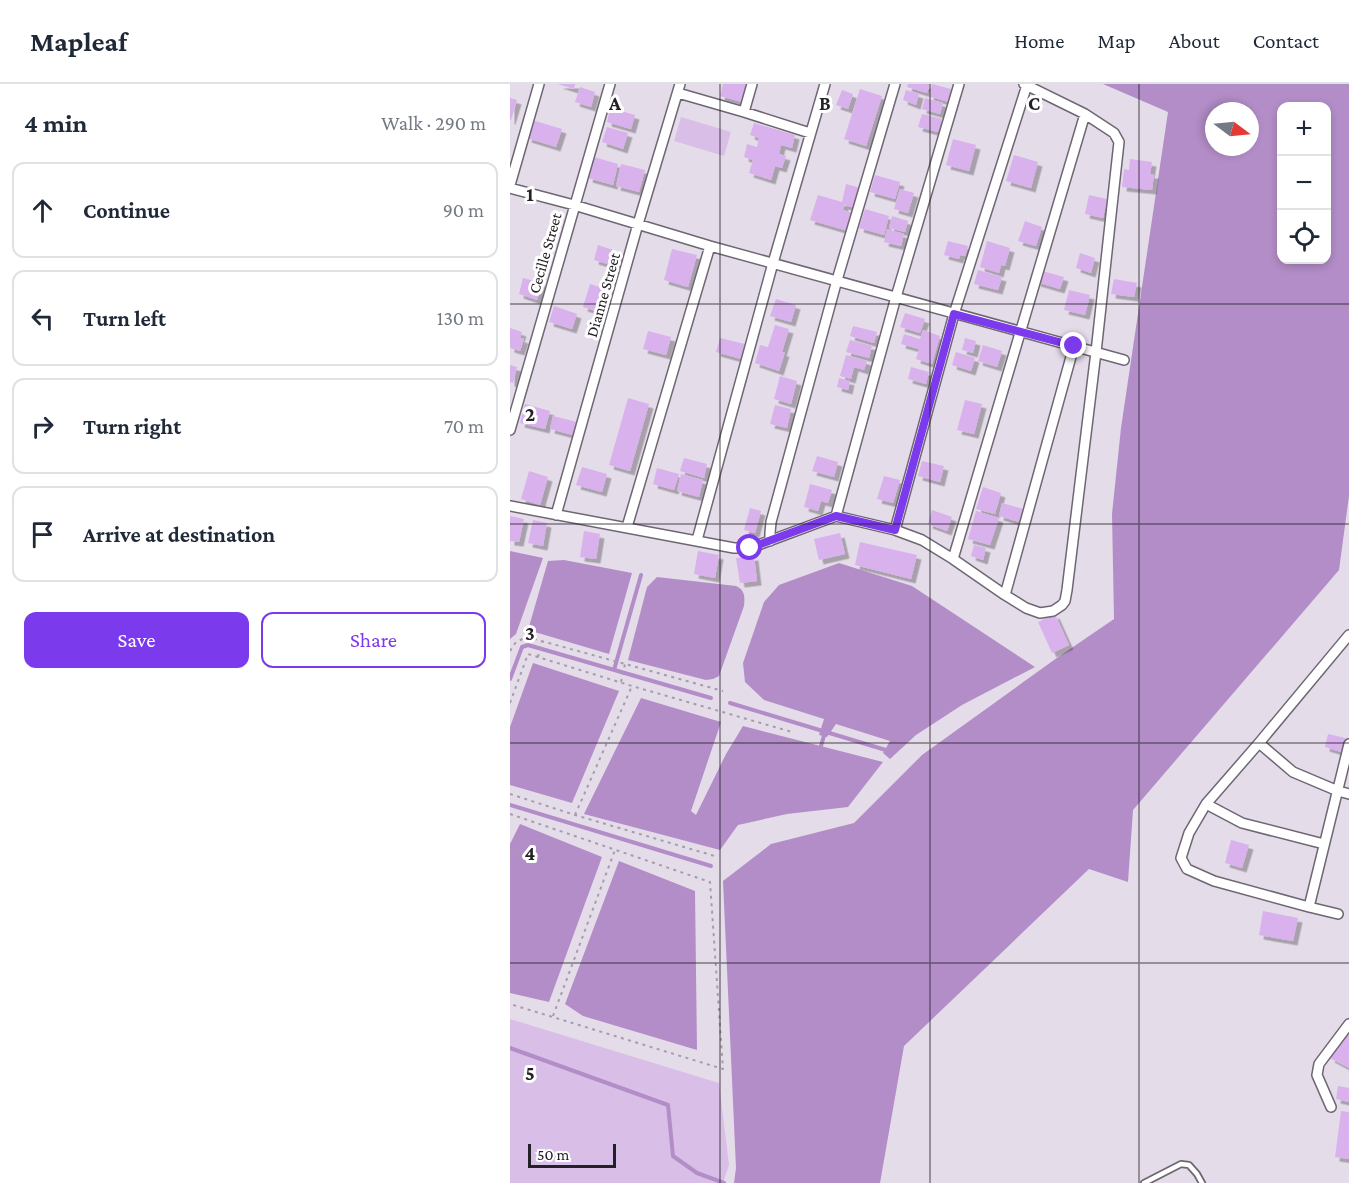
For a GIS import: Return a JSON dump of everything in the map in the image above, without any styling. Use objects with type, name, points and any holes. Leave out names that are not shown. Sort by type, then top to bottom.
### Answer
[{"type":"street","points":[[539,84],[510,187],[710,246],[1124,360]]},
{"type":"street","name":"Cecille Street","points":[[510,430],[610,84]]},
{"type":"street","points":[[744,112],[752,84]]},
{"type":"street","points":[[697,540],[772,263],[825,84]]},
{"type":"street","points":[[770,541],[771,522],[837,280],[895,84]]},
{"type":"street","points":[[836,516],[896,297],[959,84]]},
{"type":"street","points":[[510,506],[734,548],[750,548],[836,516],[895,530],[922,540],[1026,608],[1040,613],[1053,611],[1062,605],[1065,601],[1119,148],[1118,138],[1114,133],[1085,114],[1025,85],[954,314],[895,530]]},
{"type":"street","points":[[679,88],[810,133]]},
{"type":"street","name":"Dianne Street","points":[[556,515],[679,88]]},
{"type":"street","points":[[953,559],[1085,114]]},
{"type":"street","points":[[627,527],[710,246]]},
{"type":"street","points":[[1005,595],[1074,346]]},
{"type":"street","points":[[1338,914],[1214,881],[1187,869],[1181,858],[1189,833],[1206,804],[1348,637]]},
{"type":"street","points":[[1259,743],[1293,772],[1349,794]]},
{"type":"street","points":[[1309,907],[1349,744]]},
{"type":"street","points":[[1206,804],[1242,823],[1324,844]]},
{"type":"street","points":[[1331,1107],[1317,1075],[1319,1064],[1349,1024]]},
{"type":"lane","points":[[1144,1183],[1181,1164],[1189,1165],[1202,1183]]},
{"type":"path","points":[[510,649],[516,642],[527,637],[723,692]]},
{"type":"path","points":[[538,655],[542,643]]},
{"type":"path","points":[[510,703],[528,654],[538,655],[632,686],[792,732]]},
{"type":"path","points":[[620,682],[624,665]]},
{"type":"path","points":[[575,815],[632,686]]},
{"type":"path","points":[[510,794],[718,857]]},
{"type":"path","points":[[510,822],[511,814],[710,882],[723,1069],[510,1004]]},
{"type":"path","points":[[553,1016],[615,850]]},
{"type":"path","points":[[510,851],[521,854]]},
{"type":"shaded area","points":[[1103,84],[1349,84],[1349,496],[1339,570],[1133,810],[1128,882],[1089,869],[904,1046],[880,1183],[734,1183],[736,1168],[723,881],[771,844],[854,823],[922,755],[1114,619],[1112,514],[1121,428],[1168,112]]},
{"type":"shaded area","points":[[681,117],[731,132],[724,156],[674,141]]},
{"type":"shaded area","points":[[510,551],[543,558],[516,634],[510,639]]},
{"type":"shaded area","points":[[564,560],[632,573],[609,654],[528,630],[548,561]]},
{"type":"shaded area","points":[[839,563],[912,586],[1035,667],[962,705],[916,735],[890,759],[883,753],[890,741],[836,724],[827,737],[819,735],[824,719],[764,700],[745,682],[743,663],[764,602],[779,585]]},
{"type":"shaded area","points":[[657,577],[736,586],[743,592],[744,606],[719,676],[706,680],[628,660],[647,587]]},
{"type":"shaded area","points":[[533,663],[619,691],[572,803],[510,785],[510,727]]},
{"type":"shaded area","points":[[641,698],[721,722],[691,811],[696,815],[726,754],[743,726],[883,762],[848,807],[787,814],[738,825],[720,850],[584,814]]},
{"type":"shaded area","points":[[520,824],[602,857],[549,1002],[510,993],[510,844]]},
{"type":"shaded area","points":[[619,861],[695,891],[697,1050],[583,1016],[565,1004]]},
{"type":"shaded area","points":[[510,1019],[719,1083],[729,1165],[723,1183],[510,1183]]},
{"type":"building","points":[[558,84],[575,84],[574,89]]},
{"type":"building","points":[[723,84],[748,84],[742,102],[720,96]]},
{"type":"building","points":[[908,84],[930,84],[927,93],[907,87]]},
{"type":"building","points":[[932,84],[951,89],[948,102],[929,96]]},
{"type":"building","points":[[580,87],[595,92],[591,107],[575,102]]},
{"type":"building","points":[[860,89],[882,96],[866,146],[844,139]]},
{"type":"building","points":[[842,90],[853,94],[848,109],[836,105]]},
{"type":"building","points":[[906,90],[919,94],[916,105],[903,100]]},
{"type":"building","points":[[510,98],[517,100],[511,120],[510,120]]},
{"type":"building","points":[[925,98],[943,103],[940,114],[922,109]]},
{"type":"building","points":[[610,108],[635,115],[631,129],[607,122]]},
{"type":"building","points":[[922,114],[942,119],[938,132],[918,127]]},
{"type":"building","points":[[532,120],[562,129],[556,147],[527,138]]},
{"type":"building","points":[[754,123],[795,135],[792,148],[781,145],[779,154],[786,156],[782,168],[775,166],[771,180],[749,173],[753,160],[744,157],[747,144],[757,147],[759,138],[750,135]]},
{"type":"building","points":[[607,127],[628,133],[623,149],[602,142]]},
{"type":"building","points":[[953,139],[976,145],[969,171],[946,165]]},
{"type":"building","points":[[1014,155],[1038,162],[1031,188],[1006,181]]},
{"type":"building","points":[[594,157],[618,164],[613,185],[588,178]]},
{"type":"building","points":[[1130,159],[1152,162],[1150,174],[1154,174],[1152,190],[1122,187],[1124,169],[1129,170]]},
{"type":"building","points":[[621,164],[645,170],[639,192],[616,186]]},
{"type":"building","points":[[875,175],[900,182],[895,199],[870,192]]},
{"type":"building","points":[[846,184],[861,188],[855,208],[844,205],[843,210],[853,213],[848,231],[810,220],[818,195],[842,202]]},
{"type":"building","points":[[900,189],[914,193],[908,213],[894,209]]},
{"type":"building","points":[[1089,195],[1107,199],[1103,218],[1085,214]]},
{"type":"building","points":[[865,209],[889,216],[884,235],[859,228]]},
{"type":"building","points":[[892,216],[908,221],[905,232],[889,228]]},
{"type":"building","points":[[1025,221],[1042,227],[1036,246],[1018,241]]},
{"type":"building","points":[[887,229],[904,234],[901,246],[884,242]]},
{"type":"building","points":[[948,241],[968,246],[965,256],[960,255],[959,259],[944,255]]},
{"type":"building","points":[[987,241],[1010,248],[1005,266],[1001,265],[999,273],[980,267]]},
{"type":"building","points":[[598,245],[622,253],[617,267],[594,260]]},
{"type":"building","points":[[672,249],[697,255],[688,287],[664,280]]},
{"type":"building","points":[[1080,253],[1095,258],[1091,273],[1076,268]]},
{"type":"building","points":[[978,270],[1002,277],[998,290],[974,284]]},
{"type":"building","points":[[1039,270],[1064,277],[1060,289],[1036,282]]},
{"type":"building","points":[[523,278],[542,283],[537,300],[519,294]]},
{"type":"building","points":[[1114,279],[1137,283],[1134,297],[1111,294]]},
{"type":"building","points":[[590,284],[606,289],[599,312],[583,307]]},
{"type":"building","points":[[1069,290],[1090,295],[1085,315],[1064,310]]},
{"type":"building","points":[[776,299],[796,305],[791,322],[770,316]]},
{"type":"building","points":[[554,306],[577,314],[572,329],[549,322]]},
{"type":"building","points":[[905,313],[925,319],[920,333],[900,327]]},
{"type":"building","points":[[775,325],[789,329],[779,371],[755,363],[760,345],[768,347]]},
{"type":"building","points":[[853,326],[877,332],[874,343],[850,336]]},
{"type":"building","points":[[510,328],[522,332],[520,338],[524,339],[520,351],[510,348]]},
{"type":"building","points":[[923,330],[940,336],[932,364],[916,359],[919,349],[901,344],[904,334],[920,339]]},
{"type":"building","points":[[648,331],[671,337],[666,355],[643,349]]},
{"type":"building","points":[[720,338],[745,344],[741,359],[716,352]]},
{"type":"building","points":[[965,338],[976,341],[973,353],[962,350]]},
{"type":"building","points":[[850,340],[872,346],[869,358],[846,352]]},
{"type":"building","points":[[983,345],[1002,351],[997,367],[978,361]]},
{"type":"building","points":[[956,352],[975,358],[971,371],[952,365]]},
{"type":"building","points":[[846,355],[867,361],[864,370],[854,367],[851,379],[840,376]]},
{"type":"building","points":[[510,365],[517,367],[513,383],[510,382]]},
{"type":"building","points":[[911,367],[929,372],[926,384],[908,379]]},
{"type":"building","points":[[780,376],[797,381],[791,404],[774,399]]},
{"type":"building","points":[[839,378],[850,381],[848,390],[837,387]]},
{"type":"building","points":[[628,398],[649,404],[630,471],[609,465]]},
{"type":"building","points":[[965,400],[982,404],[974,434],[957,430]]},
{"type":"building","points":[[525,404],[550,411],[545,429],[520,423]]},
{"type":"building","points":[[775,405],[791,409],[787,428],[770,424]]},
{"type":"building","points":[[553,416],[577,422],[573,435],[550,429]]},
{"type":"building","points":[[817,456],[838,462],[834,477],[812,471]]},
{"type":"building","points":[[684,458],[707,464],[704,478],[680,471]]},
{"type":"building","points":[[922,461],[944,466],[940,482],[918,476]]},
{"type":"building","points":[[582,467],[607,474],[602,492],[576,485]]},
{"type":"building","points":[[657,468],[679,474],[674,490],[653,484]]},
{"type":"building","points":[[529,471],[548,477],[540,505],[521,499]]},
{"type":"building","points":[[681,474],[703,480],[699,497],[677,491]]},
{"type":"building","points":[[884,476],[900,480],[893,503],[877,499]]},
{"type":"building","points":[[810,484],[832,490],[828,503],[821,501],[818,511],[804,507]]},
{"type":"building","points":[[983,487],[1001,493],[995,514],[976,509]]},
{"type":"building","points":[[1002,503],[1023,509],[1019,522],[999,516]]},
{"type":"building","points":[[750,508],[761,511],[755,533],[744,530]]},
{"type":"building","points":[[932,510],[952,517],[947,531],[928,524]]},
{"type":"building","points":[[976,511],[999,518],[990,545],[968,539]]},
{"type":"building","points":[[510,516],[524,519],[519,542],[510,541]]},
{"type":"building","points":[[533,520],[547,523],[543,546],[528,543]]},
{"type":"building","points":[[584,531],[600,534],[596,559],[580,557]]},
{"type":"building","points":[[840,533],[845,554],[819,560],[814,539]]},
{"type":"building","points":[[860,542],[917,555],[911,579],[855,565]]},
{"type":"building","points":[[974,545],[986,548],[983,560],[971,556]]},
{"type":"building","points":[[698,551],[719,555],[715,578],[694,574]]},
{"type":"building","points":[[754,556],[757,581],[740,583],[736,558]]},
{"type":"building","points":[[1055,614],[1069,645],[1052,653],[1038,622]]},
{"type":"building","points":[[1328,734],[1345,738],[1341,752],[1325,747]]},
{"type":"building","points":[[1231,840],[1249,845],[1242,868],[1225,863]]},
{"type":"building","points":[[1263,911],[1298,918],[1293,941],[1259,935]]},
{"type":"building","points":[[1344,1032],[1349,1035],[1349,1068],[1330,1058]]},
{"type":"building","points":[[1338,1086],[1349,1088],[1349,1102],[1336,1099]]},
{"type":"building","points":[[1341,1111],[1349,1112],[1349,1159],[1335,1157]]},
{"type":"waterway","points":[[614,670],[641,575]]},
{"type":"waterway","points":[[510,679],[522,647],[528,645],[711,698]]},
{"type":"waterway","points":[[730,703],[889,751]]},
{"type":"waterway","points":[[821,746],[825,732]]},
{"type":"waterway","points":[[510,805],[711,866]]},
{"type":"waterway","points":[[510,1048],[668,1105],[673,1156],[697,1173],[724,1183]]},
{"type":"route","points":[[750,548],[836,516],[895,530],[954,314],[1074,346]]}]
